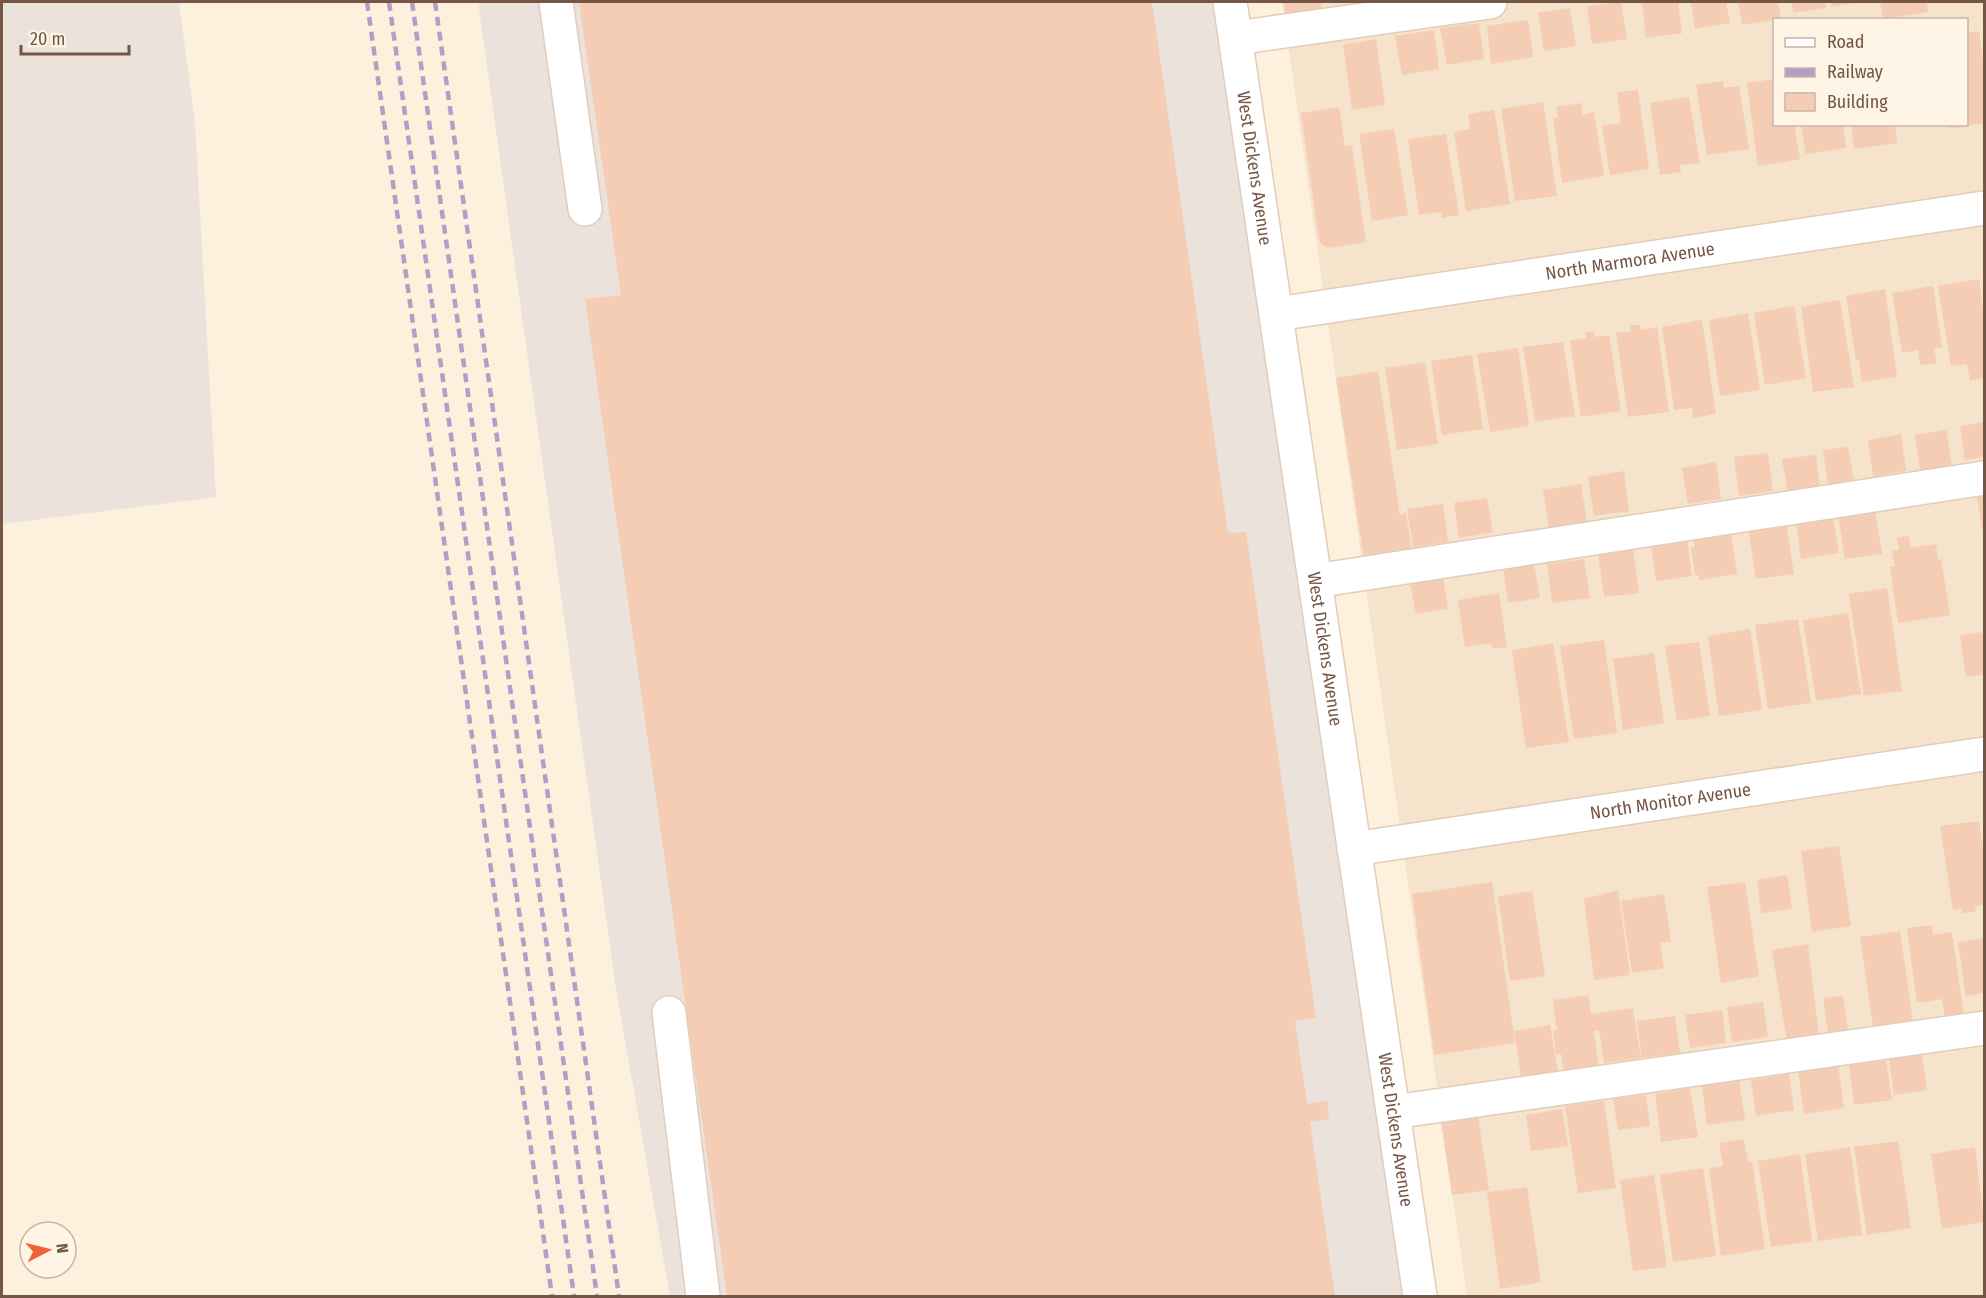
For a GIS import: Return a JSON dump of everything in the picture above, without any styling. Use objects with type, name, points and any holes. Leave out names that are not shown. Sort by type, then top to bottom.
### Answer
[{"type":"street","points":[[556,2],[585,209]]},
{"type":"street","name":"West Dickens Avenue","points":[[1230,2],[1420,1296]]},
{"type":"street","points":[[1236,38],[1490,2]]},
{"type":"street","name":"North Marmora Avenue","points":[[1277,314],[1984,208]]},
{"type":"street","points":[[1316,581],[1984,478]]},
{"type":"street","name":"North Monitor Avenue","points":[[1354,849],[1984,754]]},
{"type":"street","points":[[669,1013],[703,1296]]},
{"type":"street","points":[[1393,1112],[1984,1028]]},
{"type":"shaded area","points":[[2,2],[179,2],[195,123],[216,497],[2,524]]},
{"type":"shaded area","points":[[478,2],[1214,2],[1410,1296],[670,1296],[616,989]]},
{"type":"shaded area","points":[[1282,2],[1984,2],[1984,1296],[1467,1296]]},
{"type":"building","points":[[579,2],[1152,2],[1228,533],[1246,532],[1316,1018],[1295,1021],[1307,1104],[1327,1101],[1329,1119],[1310,1122],[1335,1296],[727,1296],[585,299],[621,295]]},
{"type":"building","points":[[1283,2],[1321,2],[1322,12],[1286,17]]},
{"type":"building","points":[[1621,2],[1627,39],[1592,44],[1587,6]]},
{"type":"building","points":[[1642,2],[1678,2],[1682,33],[1646,38]]},
{"type":"building","points":[[1691,2],[1726,2],[1730,23],[1695,29]]},
{"type":"building","points":[[1738,2],[1778,2],[1781,18],[1742,25]]},
{"type":"building","points":[[1792,2],[1825,2],[1826,8],[1793,13]]},
{"type":"building","points":[[1831,2],[1855,2],[1855,3],[1831,7]]},
{"type":"building","points":[[1880,2],[1927,2],[1928,12],[1883,18]]},
{"type":"building","points":[[1570,8],[1576,46],[1544,51],[1538,13]]},
{"type":"building","points":[[1528,20],[1533,57],[1491,64],[1487,26]]},
{"type":"building","points":[[1479,23],[1484,59],[1447,65],[1440,28]]},
{"type":"building","points":[[1434,30],[1439,69],[1402,75],[1395,36]]},
{"type":"building","points":[[1979,31],[1984,68],[1984,123],[1968,126],[1968,33]]},
{"type":"building","points":[[1376,39],[1385,105],[1352,110],[1343,45]]},
{"type":"building","points":[[1773,79],[1773,126],[1794,126],[1800,159],[1758,166],[1747,83]]},
{"type":"building","points":[[1723,81],[1724,88],[1739,86],[1749,149],[1707,155],[1696,85]]},
{"type":"building","points":[[1638,90],[1649,169],[1610,175],[1602,126],[1621,123],[1617,92]]},
{"type":"building","points":[[1689,97],[1700,163],[1680,165],[1681,172],[1660,175],[1650,103]]},
{"type":"building","points":[[1543,102],[1557,196],[1515,201],[1501,109]]},
{"type":"building","points":[[1581,103],[1583,115],[1594,112],[1604,176],[1562,183],[1553,118],[1558,118],[1556,107]]},
{"type":"building","points":[[1339,107],[1345,146],[1352,146],[1366,242],[1329,248],[1322,245],[1319,240],[1301,113]]},
{"type":"building","points":[[1494,110],[1510,204],[1466,211],[1454,132],[1470,129],[1468,114]]},
{"type":"building","points":[[1801,126],[1843,126],[1846,148],[1806,154]]},
{"type":"building","points":[[1851,126],[1895,126],[1897,143],[1854,149]]},
{"type":"building","points":[[1950,126],[1967,126],[1950,129]]},
{"type":"building","points":[[1394,129],[1408,215],[1372,221],[1359,134]]},
{"type":"building","points":[[1446,134],[1459,215],[1442,218],[1441,212],[1419,215],[1408,139]]},
{"type":"building","points":[[1979,279],[1984,318],[1984,378],[1970,381],[1967,364],[1951,366],[1938,286]]},
{"type":"building","points":[[1933,286],[1942,347],[1934,348],[1937,363],[1920,365],[1918,350],[1902,353],[1892,293]]},
{"type":"building","points":[[1885,289],[1897,377],[1862,382],[1859,360],[1856,360],[1846,296]]},
{"type":"building","points":[[1840,300],[1854,387],[1813,392],[1801,307]]},
{"type":"building","points":[[1794,306],[1806,378],[1765,385],[1754,313]]},
{"type":"building","points":[[1748,313],[1760,390],[1720,396],[1709,320]]},
{"type":"building","points":[[1702,320],[1716,414],[1693,418],[1692,408],[1674,410],[1662,327]]},
{"type":"building","points":[[1630,325],[1640,325],[1641,330],[1657,327],[1669,412],[1628,417],[1616,333],[1631,331]]},
{"type":"building","points":[[1594,331],[1595,337],[1609,335],[1621,411],[1581,417],[1570,341],[1586,338],[1585,332]]},
{"type":"building","points":[[1563,342],[1575,416],[1535,422],[1523,347]]},
{"type":"building","points":[[1518,348],[1529,426],[1490,432],[1477,354]]},
{"type":"building","points":[[1472,355],[1483,429],[1442,435],[1431,361]]},
{"type":"building","points":[[1425,362],[1438,444],[1397,450],[1385,368]]},
{"type":"building","points":[[1378,371],[1400,515],[1406,513],[1412,552],[1364,559],[1336,378]]},
{"type":"building","points":[[1984,422],[1984,457],[1965,460],[1960,426]]},
{"type":"building","points":[[1946,430],[1952,466],[1920,471],[1915,435]]},
{"type":"building","points":[[1901,434],[1906,471],[1873,477],[1868,440]]},
{"type":"building","points":[[1848,447],[1854,481],[1828,485],[1823,450]]},
{"type":"building","points":[[1768,453],[1773,491],[1739,496],[1734,457]]},
{"type":"building","points":[[1816,455],[1820,487],[1788,492],[1782,459]]},
{"type":"building","points":[[1716,462],[1721,499],[1688,504],[1682,468]]},
{"type":"building","points":[[1624,471],[1629,511],[1594,516],[1588,477]]},
{"type":"building","points":[[1581,484],[1587,522],[1549,528],[1543,490]]},
{"type":"building","points":[[1984,496],[1984,534],[1983,534],[1977,497]]},
{"type":"building","points":[[1487,498],[1493,532],[1459,538],[1454,503]]},
{"type":"building","points":[[1443,504],[1448,542],[1413,547],[1407,509]]},
{"type":"building","points":[[1875,510],[1882,554],[1845,559],[1838,516]]},
{"type":"building","points":[[1833,518],[1839,553],[1801,559],[1796,523]]},
{"type":"building","points":[[1786,522],[1794,574],[1756,579],[1748,528]]},
{"type":"building","points":[[1731,533],[1737,574],[1699,580],[1699,575],[1695,576],[1691,547],[1695,547],[1693,539]]},
{"type":"building","points":[[1909,536],[1910,548],[1936,544],[1938,560],[1941,559],[1950,615],[1898,623],[1890,567],[1895,566],[1892,551],[1899,550],[1897,538]]},
{"type":"building","points":[[1687,538],[1692,576],[1656,581],[1651,545]]},
{"type":"building","points":[[1633,548],[1639,593],[1604,597],[1598,553]]},
{"type":"building","points":[[1584,559],[1590,598],[1552,603],[1547,564]]},
{"type":"building","points":[[1534,563],[1540,598],[1508,603],[1503,567]]},
{"type":"building","points":[[1443,577],[1448,609],[1416,614],[1410,582]]},
{"type":"building","points":[[1887,588],[1902,691],[1864,696],[1849,594]]},
{"type":"building","points":[[1499,593],[1507,647],[1493,649],[1492,643],[1465,647],[1458,600]]},
{"type":"building","points":[[1848,613],[1861,694],[1816,701],[1803,620]]},
{"type":"building","points":[[1798,619],[1811,703],[1768,709],[1755,625]]},
{"type":"building","points":[[1750,629],[1762,710],[1719,716],[1708,636]]},
{"type":"building","points":[[1984,632],[1984,675],[1966,677],[1960,635]]},
{"type":"building","points":[[1604,640],[1617,733],[1574,739],[1560,646]]},
{"type":"building","points":[[1699,642],[1710,716],[1677,721],[1665,646]]},
{"type":"building","points":[[1553,643],[1569,742],[1526,748],[1512,650]]},
{"type":"building","points":[[1654,653],[1664,723],[1623,730],[1613,659]]},
{"type":"building","points":[[1979,821],[1984,856],[1984,905],[1975,906],[1976,912],[1962,913],[1961,908],[1953,910],[1940,826]]},
{"type":"building","points":[[1839,846],[1851,926],[1812,932],[1801,851]]},
{"type":"building","points":[[1787,875],[1792,909],[1761,913],[1757,880]]},
{"type":"building","points":[[1492,882],[1515,1043],[1434,1055],[1412,894]]},
{"type":"building","points":[[1745,882],[1759,976],[1721,983],[1707,887]]},
{"type":"building","points":[[1618,890],[1630,975],[1594,980],[1584,899]]},
{"type":"building","points":[[1532,891],[1545,976],[1510,981],[1498,896]]},
{"type":"building","points":[[1664,894],[1671,942],[1660,943],[1664,968],[1632,973],[1621,901]]},
{"type":"building","points":[[1932,925],[1933,935],[1952,932],[1964,1016],[1945,1018],[1942,999],[1917,1003],[1907,928]]},
{"type":"building","points":[[1900,931],[1913,1021],[1873,1027],[1860,937]]},
{"type":"building","points":[[1984,938],[1984,993],[1966,996],[1958,942]]},
{"type":"building","points":[[1808,944],[1819,1037],[1787,1041],[1772,950]]},
{"type":"building","points":[[1588,995],[1591,1014],[1633,1008],[1641,1058],[1604,1063],[1599,1030],[1594,1031],[1599,1069],[1564,1074],[1561,1054],[1556,1054],[1553,1031],[1557,1030],[1553,1000]]},
{"type":"building","points":[[1843,996],[1848,1030],[1828,1033],[1823,998]]},
{"type":"building","points":[[1763,1002],[1768,1037],[1732,1042],[1727,1007]]},
{"type":"building","points":[[1722,1010],[1726,1043],[1690,1048],[1685,1015]]},
{"type":"building","points":[[1675,1016],[1680,1053],[1642,1058],[1637,1021]]},
{"type":"building","points":[[1550,1025],[1558,1071],[1521,1077],[1514,1031]]},
{"type":"building","points":[[1922,1054],[1927,1090],[1894,1095],[1889,1059]]},
{"type":"building","points":[[1886,1060],[1892,1100],[1854,1105],[1849,1065]]},
{"type":"building","points":[[1838,1065],[1844,1108],[1804,1114],[1798,1071]]},
{"type":"building","points":[[1789,1074],[1794,1110],[1756,1116],[1751,1080]]},
{"type":"building","points":[[1739,1081],[1745,1120],[1707,1125],[1702,1086]]},
{"type":"building","points":[[1690,1088],[1698,1137],[1661,1142],[1655,1094]]},
{"type":"building","points":[[1646,1095],[1650,1126],[1618,1130],[1613,1099]]},
{"type":"building","points":[[1604,1101],[1616,1188],[1578,1193],[1565,1106]]},
{"type":"building","points":[[1562,1109],[1568,1146],[1531,1151],[1526,1115]]},
{"type":"building","points":[[1478,1116],[1489,1190],[1452,1195],[1441,1122]]},
{"type":"building","points":[[1744,1139],[1748,1162],[1752,1162],[1765,1249],[1721,1256],[1709,1168],[1723,1166],[1719,1143]]},
{"type":"building","points":[[1898,1141],[1911,1228],[1867,1235],[1854,1147]]},
{"type":"building","points":[[1850,1147],[1862,1235],[1818,1241],[1805,1154]]},
{"type":"building","points":[[1975,1147],[1984,1222],[1942,1229],[1931,1154]]},
{"type":"building","points":[[1800,1154],[1812,1241],[1771,1247],[1758,1161]]},
{"type":"building","points":[[1703,1168],[1716,1256],[1673,1262],[1660,1175]]},
{"type":"building","points":[[1654,1175],[1667,1267],[1633,1271],[1620,1180]]},
{"type":"building","points":[[1527,1187],[1541,1282],[1500,1289],[1487,1192]]},
{"type":"railway","points":[[367,2],[552,1296]]},
{"type":"railway","points":[[389,2],[574,1296]]},
{"type":"railway","points":[[412,2],[597,1296]]},
{"type":"railway","points":[[435,2],[619,1296]]}]
